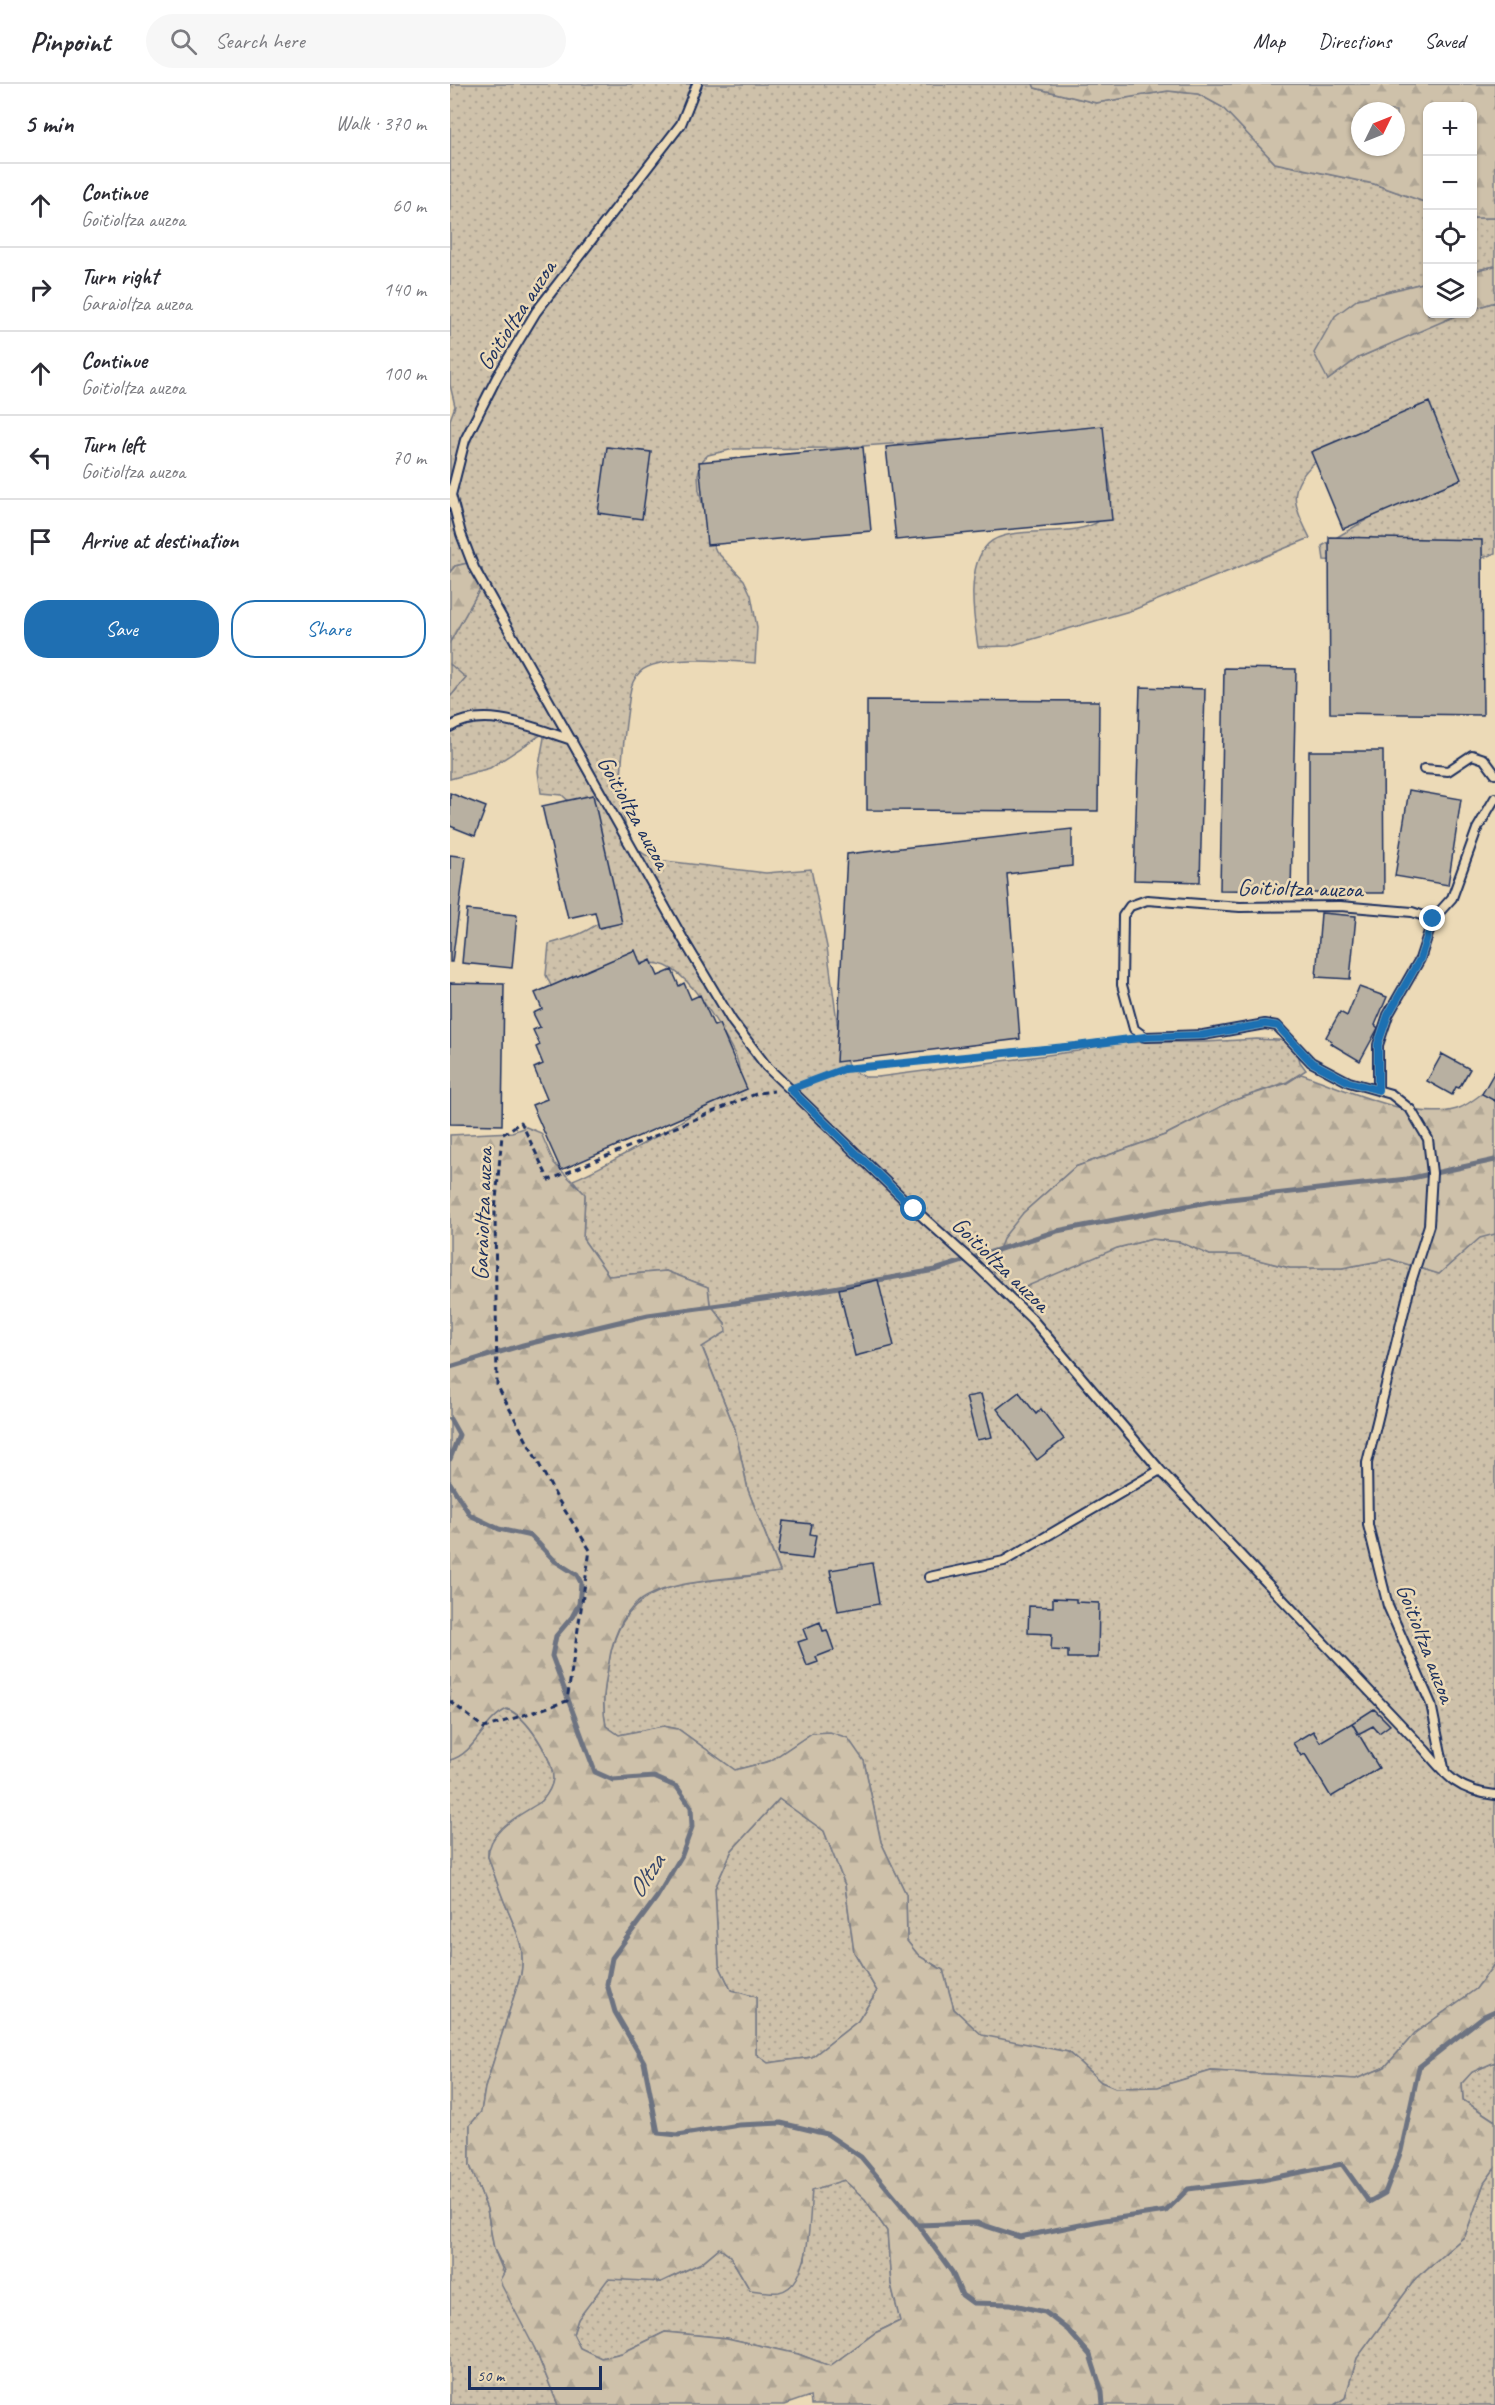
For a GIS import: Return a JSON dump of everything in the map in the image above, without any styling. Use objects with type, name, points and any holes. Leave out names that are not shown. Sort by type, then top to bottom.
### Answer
[{"type":"lane","name":"Goitioltza auzoa","points":[[697,84],[681,124],[536,312],[497,377],[465,440],[451,495],[461,534],[474,568],[682,939],[732,1021],[767,1067],[1032,1319],[1160,1470],[1425,1750],[1445,1774],[1456,1784],[1475,1793],[1495,1795]]},
{"type":"lane","points":[[450,727],[470,719],[497,719],[572,740]]},
{"type":"lane","points":[[1424,769],[1448,771],[1472,755],[1484,759],[1495,774]]},
{"type":"lane","points":[[1378,1090],[1378,1044],[1388,1015],[1420,959],[1433,919],[1452,898],[1477,829],[1495,798]]},
{"type":"lane","name":"Goitioltza auzoa","points":[[1433,919],[1412,912],[1340,906],[1240,907],[1147,900],[1131,906],[1123,916],[1122,985],[1134,1029],[1145,1037],[1203,1035],[1265,1024],[1278,1026],[1311,1062],[1349,1082],[1392,1094],[1411,1110],[1428,1139],[1432,1173],[1429,1225],[1411,1282],[1367,1463],[1368,1525],[1388,1606],[1431,1704],[1445,1774]]},
{"type":"lane","points":[[929,1576],[1004,1561],[1160,1470]]},
{"type":"path","name":"Garaioltza auzoa","points":[[450,1701],[484,1728],[567,1701],[590,1550],[557,1498],[497,1385],[495,1210],[502,1135],[521,1122],[549,1180],[758,1092],[790,1089],[844,1069],[1145,1037]]},
{"type":"green space","points":[[450,84],[1033,84],[1035,88],[1096,103],[1168,91],[1198,94],[1222,107],[1275,163],[1374,184],[1423,202],[1423,283],[1358,299],[1328,380],[1358,358],[1447,318],[1477,318],[1477,308],[1495,302],[1495,553],[1466,565],[1324,560],[1322,546],[1437,478],[1316,461],[1300,480],[1295,498],[1310,538],[1133,610],[1009,646],[978,647],[973,594],[976,566],[981,554],[988,544],[1004,536],[1025,532],[1073,530],[1093,524],[1107,513],[1111,493],[1103,461],[1009,446],[946,440],[835,448],[734,449],[708,455],[703,460],[698,474],[699,490],[710,537],[716,551],[744,580],[751,595],[757,627],[755,663],[712,660],[678,661],[649,666],[640,672],[634,679],[630,690],[622,771],[621,792],[627,831],[634,845],[647,856],[657,860],[766,873],[811,869],[827,947],[841,1051],[851,1070],[865,1077],[1078,1051],[1107,1042],[1206,1042],[1257,1039],[1295,1041],[1300,1062],[1306,1070],[1287,1082],[1232,1101],[1165,1135],[1075,1167],[1023,1213],[1117,1248],[1152,1239],[1180,1242],[1210,1255],[1239,1255],[1290,1268],[1342,1268],[1390,1259],[1439,1274],[1480,1237],[1495,1234],[1495,1963],[1476,1989],[1415,2033],[1385,2067],[1356,2079],[1211,2071],[1158,2087],[1115,2088],[1101,2082],[1068,2052],[982,2036],[954,2009],[943,1970],[919,1956],[907,1941],[906,1894],[881,1842],[864,1761],[812,1733],[770,1761],[735,1770],[678,1729],[663,1726],[619,1735],[606,1726],[604,1702],[609,1662],[618,1631],[632,1610],[651,1596],[673,1587],[780,1571],[748,1490],[735,1429],[702,1346],[725,1323],[710,1304],[708,1287],[666,1271],[609,1276],[583,1239],[585,1195],[573,1180],[662,1133],[711,1101],[729,1086],[738,1075],[739,1070],[734,1053],[704,1003],[687,982],[668,967],[646,963],[619,967],[554,992],[546,975],[549,944],[580,934],[607,916],[577,809],[562,795],[541,793],[538,771],[545,732],[490,768],[450,779],[450,697],[466,678],[450,665],[450,642],[482,585],[482,569],[472,562],[455,566],[450,572],[450,420],[455,406],[450,385]]},
{"type":"green space","points":[[1033,84],[1495,84],[1495,218],[1477,218],[1477,102],[1423,102],[1423,202],[1374,184],[1275,163],[1222,107],[1198,94],[1168,91],[1096,103],[1035,88]]},
{"type":"green space","points":[[1477,218],[1495,218],[1495,266],[1477,270]]},
{"type":"green space","points":[[1495,266],[1495,302],[1477,308],[1477,270]]},
{"type":"green space","points":[[1423,283],[1423,318],[1451,318],[1358,358],[1328,380],[1314,353],[1335,316],[1358,299]]},
{"type":"green space","points":[[472,562],[482,569],[482,585],[450,642],[450,572],[455,566]]},
{"type":"green space","points":[[450,664],[466,678],[450,697]]},
{"type":"green space","points":[[1301,1074],[1378,1102],[1420,1111],[1439,1112],[1462,1107],[1495,1084],[1495,1234],[1480,1238],[1439,1274],[1390,1259],[1342,1268],[1290,1268],[1239,1255],[1210,1255],[1180,1242],[1152,1239],[1117,1248],[1016,1291],[998,1288],[992,1266],[1004,1237],[1023,1213],[1075,1167],[1165,1135],[1232,1101],[1287,1083]]},
{"type":"green space","points":[[526,1127],[541,1133],[554,1163],[585,1194],[583,1239],[609,1276],[666,1271],[708,1287],[710,1304],[725,1323],[726,1332],[702,1347],[735,1429],[748,1490],[780,1572],[685,1584],[650,1595],[638,1602],[622,1622],[612,1646],[604,1694],[606,1726],[619,1735],[663,1726],[678,1729],[735,1770],[770,1761],[812,1733],[830,1732],[848,1738],[864,1761],[881,1842],[906,1894],[907,1941],[919,1956],[943,1970],[954,2009],[982,2035],[1068,2052],[1101,2082],[1115,2088],[1158,2087],[1211,2071],[1356,2079],[1385,2067],[1415,2033],[1476,1989],[1495,1963],[1495,2062],[1472,2072],[1462,2083],[1463,2100],[1495,2121],[1495,2168],[1484,2183],[1465,2236],[1416,2278],[1357,2358],[1345,2398],[1334,2405],[811,2405],[810,2396],[784,2405],[558,2405],[535,2349],[502,2286],[500,2280],[505,2271],[494,2249],[487,2209],[470,2165],[470,2125],[481,2112],[485,2088],[521,1974],[522,1964],[519,1939],[488,1857],[490,1847],[494,1838],[507,1823],[544,1799],[553,1779],[552,1770],[538,1739],[523,1720],[507,1709],[492,1721],[466,1751],[450,1760],[450,1135],[512,1132]],"holes":[[[779,1799],[824,1831],[845,1885],[854,1952],[877,1991],[858,2021],[812,2057],[768,2063],[756,2054],[756,1997],[731,1990],[719,1965],[715,1888],[732,1850]],[[844,2180],[865,2199],[887,2231],[891,2284],[900,2321],[875,2333],[830,2366],[798,2354],[727,2338],[665,2332],[622,2353],[601,2358],[580,2348],[573,2334],[578,2319],[608,2279],[661,2282],[701,2263],[719,2248],[730,2256],[750,2290],[779,2292],[790,2287],[798,2277],[807,2248],[812,2190]]]},
{"type":"green space","points":[[506,1709],[522,1720],[544,1749],[553,1779],[542,1801],[488,1849],[488,1857],[519,1939],[522,1964],[521,1974],[485,2088],[481,2112],[470,2125],[470,2165],[487,2209],[494,2249],[558,2405],[450,2405],[450,1760],[466,1751],[491,1721]]},
{"type":"green space","points":[[779,1799],[824,1831],[845,1885],[854,1952],[877,1991],[858,2021],[812,2057],[768,2063],[756,2054],[756,1997],[731,1990],[719,1965],[715,1888],[732,1850]]},
{"type":"green space","points":[[1495,2062],[1495,2121],[1463,2100],[1462,2083],[1472,2072]]},
{"type":"green space","points":[[1495,2168],[1495,2405],[1334,2405],[1345,2398],[1357,2358],[1416,2278],[1465,2236],[1484,2183]]},
{"type":"green space","points":[[844,2180],[865,2199],[887,2231],[891,2284],[900,2321],[875,2333],[830,2366],[798,2354],[727,2338],[665,2332],[622,2353],[601,2358],[580,2348],[573,2334],[578,2319],[608,2278],[661,2282],[701,2263],[719,2248],[730,2256],[750,2290],[805,2260],[811,2190]]},
{"type":"building","points":[[1429,402],[1461,479],[1343,529],[1311,452]]},
{"type":"building","points":[[1103,426],[1112,520],[896,540],[886,447]]},
{"type":"building","points":[[607,447],[651,452],[642,519],[598,513]]},
{"type":"building","points":[[863,447],[871,531],[707,545],[699,462]]},
{"type":"building","points":[[1329,537],[1482,540],[1483,715],[1330,713]]},
{"type":"building","points":[[1224,668],[1296,669],[1291,891],[1220,890]]},
{"type":"building","points":[[1140,687],[1205,689],[1200,882],[1134,880]]},
{"type":"building","points":[[867,700],[1099,701],[1098,811],[867,810]]},
{"type":"building","points":[[1309,751],[1383,751],[1384,893],[1309,893]]},
{"type":"building","points":[[1409,790],[1461,799],[1448,885],[1395,876]]},
{"type":"building","points":[[450,793],[486,807],[475,836],[450,826]]},
{"type":"building","points":[[593,795],[622,923],[599,928],[595,912],[568,918],[542,806]]},
{"type":"building","points":[[1072,829],[1072,866],[1007,874],[1020,1039],[836,1062],[847,854]]},
{"type":"building","points":[[450,855],[466,857],[452,962],[450,962]]},
{"type":"building","points":[[467,910],[517,915],[512,968],[462,963]]},
{"type":"building","points":[[1321,913],[1356,916],[1350,979],[1316,977]]},
{"type":"building","points":[[635,950],[641,965],[651,960],[658,976],[672,970],[679,986],[684,983],[691,999],[700,995],[714,1026],[719,1024],[747,1089],[561,1170],[532,1105],[547,1099],[534,1068],[543,1064],[536,1047],[540,1045],[533,1030],[540,1027],[533,1013],[542,1009],[535,993]]},
{"type":"building","points":[[450,983],[504,984],[502,1125],[450,1124]]},
{"type":"building","points":[[1359,987],[1387,997],[1375,1025],[1378,1028],[1360,1061],[1330,1043],[1332,1041],[1326,1037],[1340,1012],[1347,1016]]},
{"type":"building","points":[[1442,1054],[1470,1069],[1452,1095],[1427,1081]]},
{"type":"building","points":[[1495,1071],[1495,1101],[1482,1094]]},
{"type":"building","points":[[878,1280],[894,1346],[855,1356],[839,1289]]},
{"type":"building","points":[[1019,1392],[1036,1414],[1041,1409],[1064,1439],[1037,1460],[997,1409]]},
{"type":"building","points":[[981,1394],[992,1437],[977,1440],[966,1397]]},
{"type":"building","points":[[783,1521],[812,1524],[810,1534],[816,1535],[812,1559],[778,1555]]},
{"type":"building","points":[[872,1563],[879,1604],[838,1611],[830,1570]]},
{"type":"building","points":[[1053,1598],[1099,1603],[1098,1658],[1068,1658],[1068,1651],[1051,1650],[1052,1634],[1028,1633],[1029,1606],[1053,1607]]},
{"type":"building","points":[[820,1622],[823,1631],[827,1630],[834,1650],[816,1657],[818,1662],[807,1666],[798,1642],[807,1639],[803,1629]]},
{"type":"building","points":[[1374,1709],[1390,1725],[1379,1733],[1373,1726],[1358,1734],[1352,1723]]},
{"type":"building","points":[[1352,1723],[1379,1768],[1331,1797],[1305,1754],[1301,1756],[1293,1743],[1313,1731],[1320,1742]]},
{"type":"waterway","points":[[450,1367],[523,1345],[648,1315],[799,1294],[935,1270],[1057,1231],[1213,1201],[1407,1179],[1495,1160]]},
{"type":"waterway","name":"Oltza","points":[[450,1419],[459,1435],[450,1459]]},
{"type":"waterway","name":"Oltza","points":[[450,1483],[470,1515],[499,1529],[531,1536],[555,1561],[577,1575],[581,1583],[579,1604],[572,1617],[556,1636],[552,1656],[595,1772],[613,1780],[654,1777],[677,1787],[691,1807],[692,1827],[682,1855],[657,1897],[612,1958],[607,1984],[615,2012],[644,2062],[658,2133],[678,2135],[739,2125],[781,2123],[827,2134],[861,2157],[918,2225],[952,2272],[962,2295],[973,2303],[1010,2304],[1045,2312],[1068,2330],[1090,2355],[1102,2392],[1103,2405]]},
{"type":"waterway","points":[[918,2225],[977,2223],[1020,2237],[1104,2220],[1166,2211],[1188,2189],[1262,2180],[1342,2164],[1369,2202],[1385,2193],[1401,2151],[1419,2067],[1484,2016],[1495,2011]]},
{"type":"route","points":[[914,1209],[790,1089],[844,1069],[1012,1053],[1145,1037],[1203,1035],[1265,1024],[1278,1026],[1311,1062],[1349,1082],[1378,1090],[1378,1044],[1388,1015],[1420,959],[1433,919]]}]
